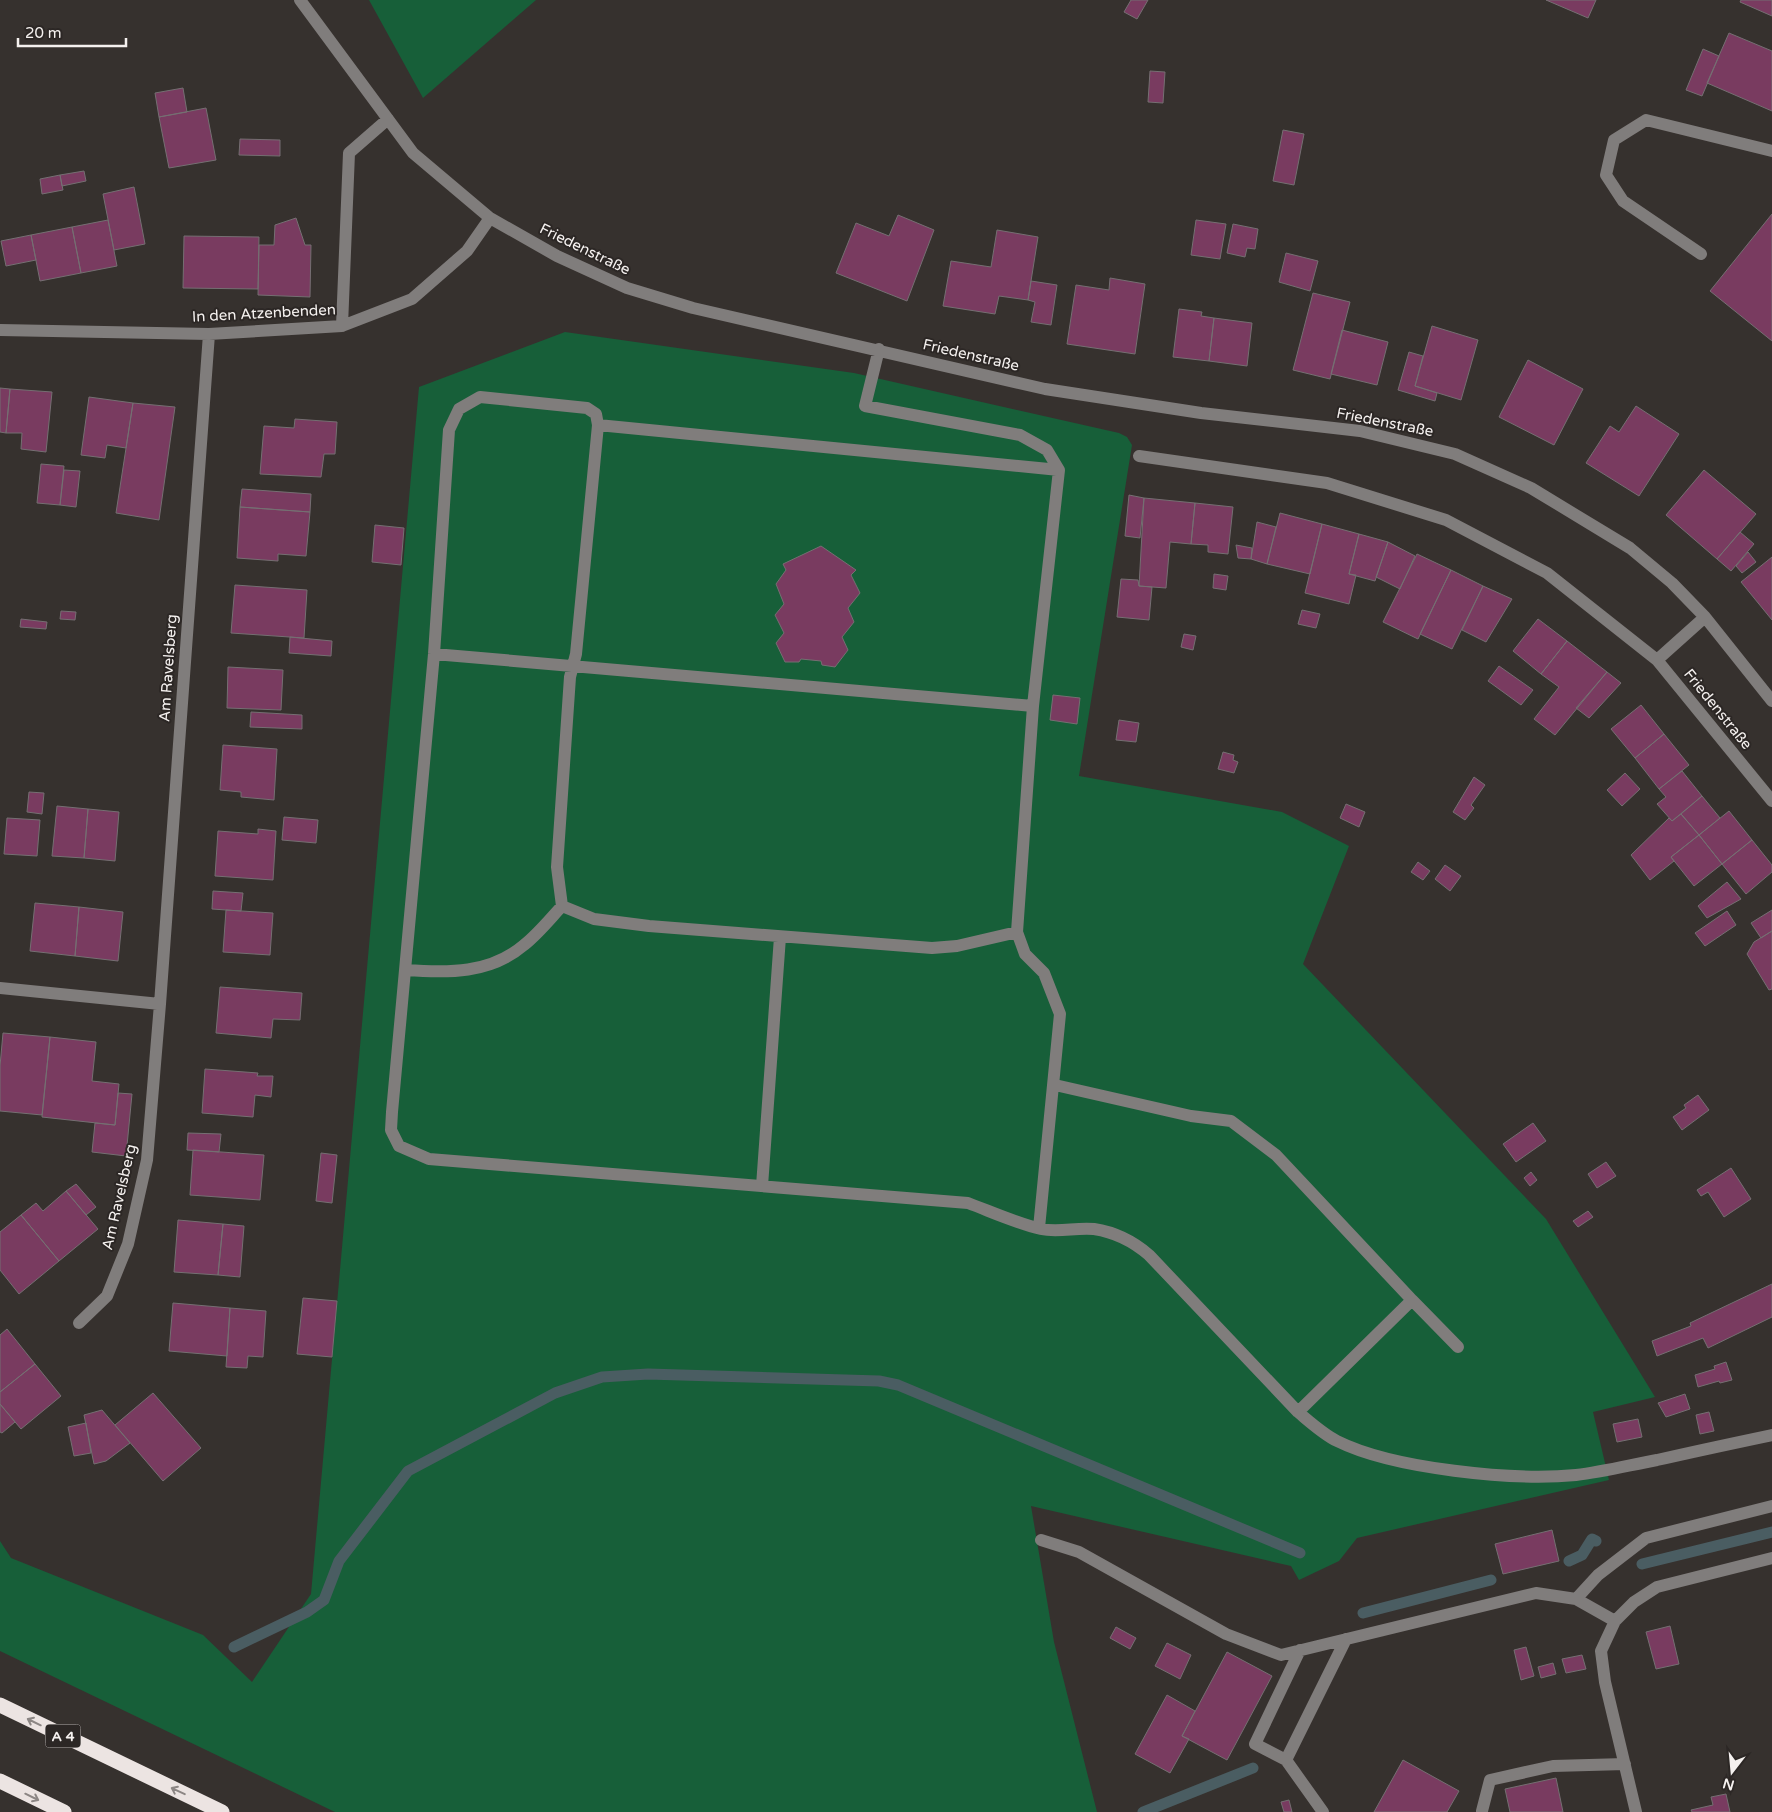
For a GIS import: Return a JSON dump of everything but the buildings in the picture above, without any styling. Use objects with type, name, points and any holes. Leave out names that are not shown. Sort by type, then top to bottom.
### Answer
[{"type":"highway","name":"A 4","points":[[0,1705],[125,1767],[222,1812]]},
{"type":"highway","points":[[0,1781],[64,1812]]},
{"type":"street","name":"Friedenstraße","points":[[300,0],[413,153],[490,218],[557,256],[627,288],[693,308],[879,349],[1045,389],[1201,413],[1360,431],[1455,454],[1531,488],[1630,548],[1672,583],[1705,616],[1772,701]]},
{"type":"street","points":[[342,326],[349,153],[388,119]]},
{"type":"street","points":[[1701,254],[1623,201],[1606,175],[1614,140],[1646,120],[1772,151]]},
{"type":"street","name":"In den Atzenbenden","points":[[0,330],[209,334],[342,326],[412,299],[467,251],[490,218]]},
{"type":"street","name":"Am Ravelsberg","points":[[79,1323],[107,1296],[128,1244],[147,1160],[209,334]]},
{"type":"street","points":[[879,349],[865,406],[1020,435],[1048,450],[1059,470],[1033,706],[1017,932],[1025,954],[1044,973],[1060,1014],[1055,1085],[1039,1228]]},
{"type":"street","points":[[562,906],[557,867],[570,677],[573,666],[598,426],[596,414],[587,408],[480,397],[459,409],[448,430],[434,654],[391,1130],[399,1146],[428,1159],[968,1203],[1039,1228],[1059,1232],[1093,1229],[1114,1234],[1139,1247],[1298,1412],[1338,1441],[1375,1454],[1468,1472],[1519,1476],[1575,1475],[1772,1435]]},
{"type":"street","points":[[598,426],[1059,470]]},
{"type":"street","name":"Friedenstraße","points":[[1139,456],[1327,483],[1446,520],[1547,573],[1657,660],[1772,801]]},
{"type":"street","points":[[1657,660],[1705,616]]},
{"type":"street","points":[[434,654],[1033,706]]},
{"type":"street","points":[[406,970],[467,972],[505,958],[524,945],[562,906]]},
{"type":"street","points":[[562,906],[594,919],[780,937],[932,948],[957,946],[1017,932]]},
{"type":"street","points":[[762,1186],[780,937]]},
{"type":"street","points":[[0,988],[160,1004]]},
{"type":"street","points":[[1055,1085],[1191,1116],[1231,1121],[1276,1154],[1458,1347]]},
{"type":"street","points":[[1298,1412],[1412,1300]]},
{"type":"street","points":[[1576,1599],[1598,1575],[1646,1538],[1772,1506]]},
{"type":"street","points":[[1041,1540],[1079,1552],[1226,1634],[1281,1655],[1536,1593],[1576,1599],[1615,1621]]},
{"type":"street","points":[[1636,1812],[1605,1682],[1601,1650],[1615,1621],[1634,1602],[1658,1587],[1772,1558]]},
{"type":"street","points":[[1286,1760],[1346,1639]]},
{"type":"street","points":[[1300,1650],[1255,1744],[1286,1760],[1323,1812]]},
{"type":"street","points":[[1482,1811],[1490,1780],[1553,1766],[1624,1764]]},
{"type":"green space","points":[[369,0],[536,0],[423,98]]},
{"type":"green space","points":[[565,332],[854,373],[1119,433],[1127,437],[1132,445],[1079,776],[1282,812],[1349,846],[1303,964],[1546,1219],[1655,1397],[1593,1412],[1609,1480],[1357,1538],[1339,1561],[1299,1580],[1291,1566],[1031,1506],[1054,1642],[1097,1812],[335,1812],[0,1651],[0,1541],[11,1558],[203,1635],[252,1682],[311,1594],[419,387]]},
{"type":"waterway","points":[[234,1647],[307,1612],[324,1600],[339,1561],[408,1471],[555,1393],[602,1377],[648,1374],[879,1381],[898,1385],[1300,1553]]},
{"type":"waterway","points":[[1642,1564],[1772,1532]]},
{"type":"waterway","points":[[1569,1561],[1582,1555],[1592,1539],[1596,1541]]},
{"type":"waterway","points":[[1363,1613],[1491,1580]]},
{"type":"waterway","points":[[1143,1812],[1253,1768]]}]
